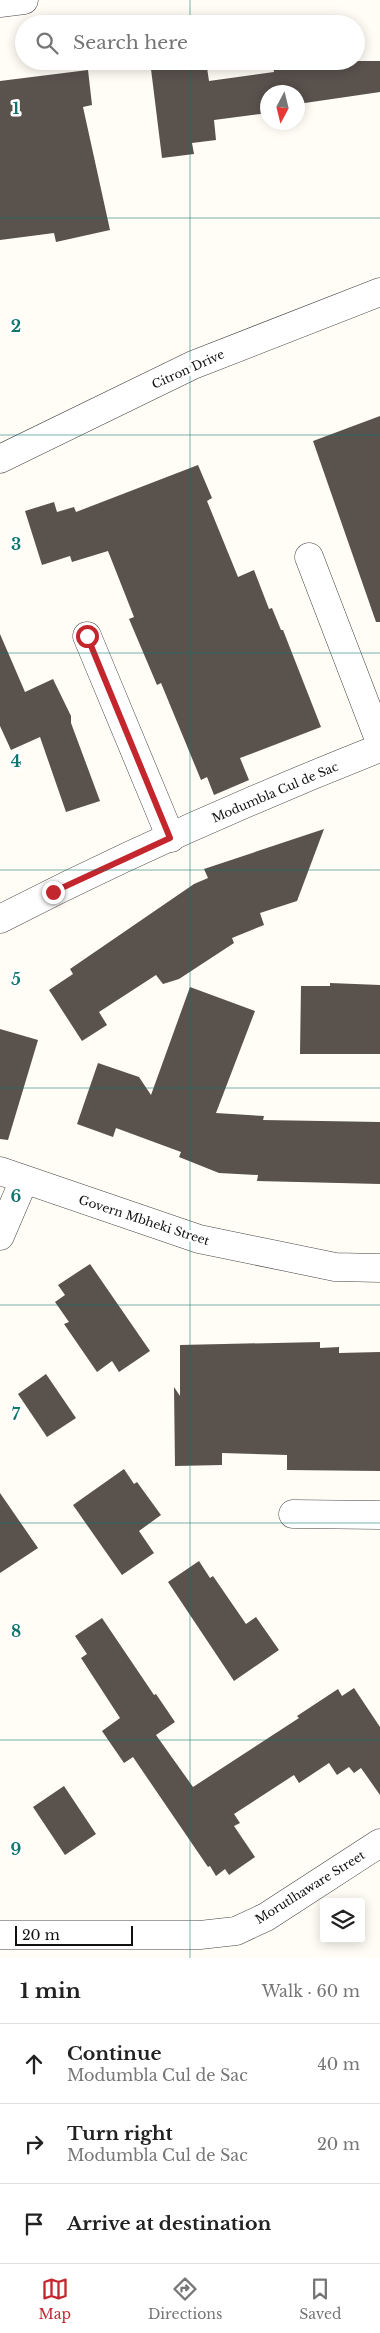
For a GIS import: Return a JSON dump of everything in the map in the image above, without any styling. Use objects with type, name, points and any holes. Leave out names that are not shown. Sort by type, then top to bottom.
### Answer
[{"type":"street","points":[[0,3],[24,0]]},
{"type":"street","name":"Citron Drive","points":[[0,459],[193,365],[380,292]]},
{"type":"street","points":[[309,558],[380,742]]},
{"type":"street","points":[[87,636],[170,838]]},
{"type":"street","name":"Modumbla Cul de Sac","points":[[0,919],[288,784],[380,748]]},
{"type":"street","points":[[0,1236],[12,1176]]},
{"type":"street","name":"Govern Mbheki Street","points":[[12,1176],[199,1239],[335,1267],[380,1268]]},
{"type":"street","points":[[293,1514],[380,1515]]},
{"type":"street","name":"Morutlhaware Street","points":[[0,1935],[200,1935],[236,1931],[266,1917],[380,1843]]},
{"type":"building","points":[[365,61],[380,61],[380,92],[305,103],[305,85],[260,85],[260,114],[214,120],[216,140],[192,143],[194,154],[162,158],[151,70],[207,70],[209,81],[274,72],[274,70],[365,70]]},
{"type":"building","points":[[88,70],[92,105],[83,107],[110,230],[56,242],[54,233],[0,240],[0,81]]},
{"type":"building","points":[[380,416],[380,622],[376,622],[313,441]]},
{"type":"building","points":[[198,465],[212,498],[207,501],[238,577],[254,570],[269,609],[272,608],[281,630],[283,630],[321,727],[240,758],[249,780],[214,795],[207,777],[201,780],[161,683],[157,685],[129,619],[134,617],[108,551],[72,562],[70,556],[42,565],[25,511],[54,502],[57,512],[74,507],[76,512]]},
{"type":"building","points":[[0,634],[25,692],[53,679],[71,716],[71,723],[100,801],[66,812],[40,737],[11,750],[0,726]]},
{"type":"building","points":[[324,829],[297,901],[260,913],[264,925],[232,938],[234,943],[179,979],[163,984],[156,975],[99,1012],[107,1025],[82,1041],[49,990],[73,974],[70,969],[194,884],[208,878],[204,869]]},
{"type":"building","points":[[330,983],[380,985],[380,1054],[300,1054],[301,986],[330,986]]},
{"type":"building","points":[[190,987],[255,1011],[216,1113],[264,1116],[263,1120],[380,1122],[380,1184],[257,1181],[258,1175],[219,1173],[179,1157],[181,1152],[116,1128],[113,1137],[77,1124],[98,1063],[139,1077],[151,1095]]},
{"type":"building","points":[[0,1029],[38,1040],[8,1140],[0,1139]]},
{"type":"building","points":[[90,1264],[150,1351],[119,1372],[112,1361],[97,1372],[64,1324],[69,1322],[55,1302],[65,1295],[58,1285]]},
{"type":"building","points":[[320,1342],[320,1348],[339,1347],[339,1353],[380,1352],[380,1471],[287,1470],[287,1455],[222,1453],[222,1465],[175,1466],[174,1387],[180,1396],[180,1345]]},
{"type":"building","points":[[46,1374],[76,1418],[47,1437],[18,1394]]},
{"type":"building","points":[[124,1469],[134,1484],[137,1482],[161,1515],[139,1531],[154,1553],[122,1575],[73,1505]]},
{"type":"building","points":[[0,1493],[38,1548],[0,1573]]},
{"type":"building","points":[[199,1561],[210,1578],[213,1576],[246,1624],[256,1617],[279,1650],[234,1681],[168,1582]]},
{"type":"building","points":[[102,1618],[154,1695],[156,1694],[175,1722],[156,1735],[193,1787],[299,1718],[297,1716],[338,1689],[342,1696],[354,1688],[380,1727],[380,1795],[361,1768],[354,1773],[349,1767],[337,1775],[329,1763],[299,1783],[294,1775],[234,1814],[240,1823],[234,1826],[255,1857],[229,1875],[225,1869],[216,1876],[133,1757],[124,1763],[102,1731],[120,1718],[81,1658],[87,1654],[75,1636]]},
{"type":"building","points":[[64,1786],[96,1834],[65,1855],[33,1807]]},
{"type":"route","points":[[53,892],[170,838],[87,636]]}]
